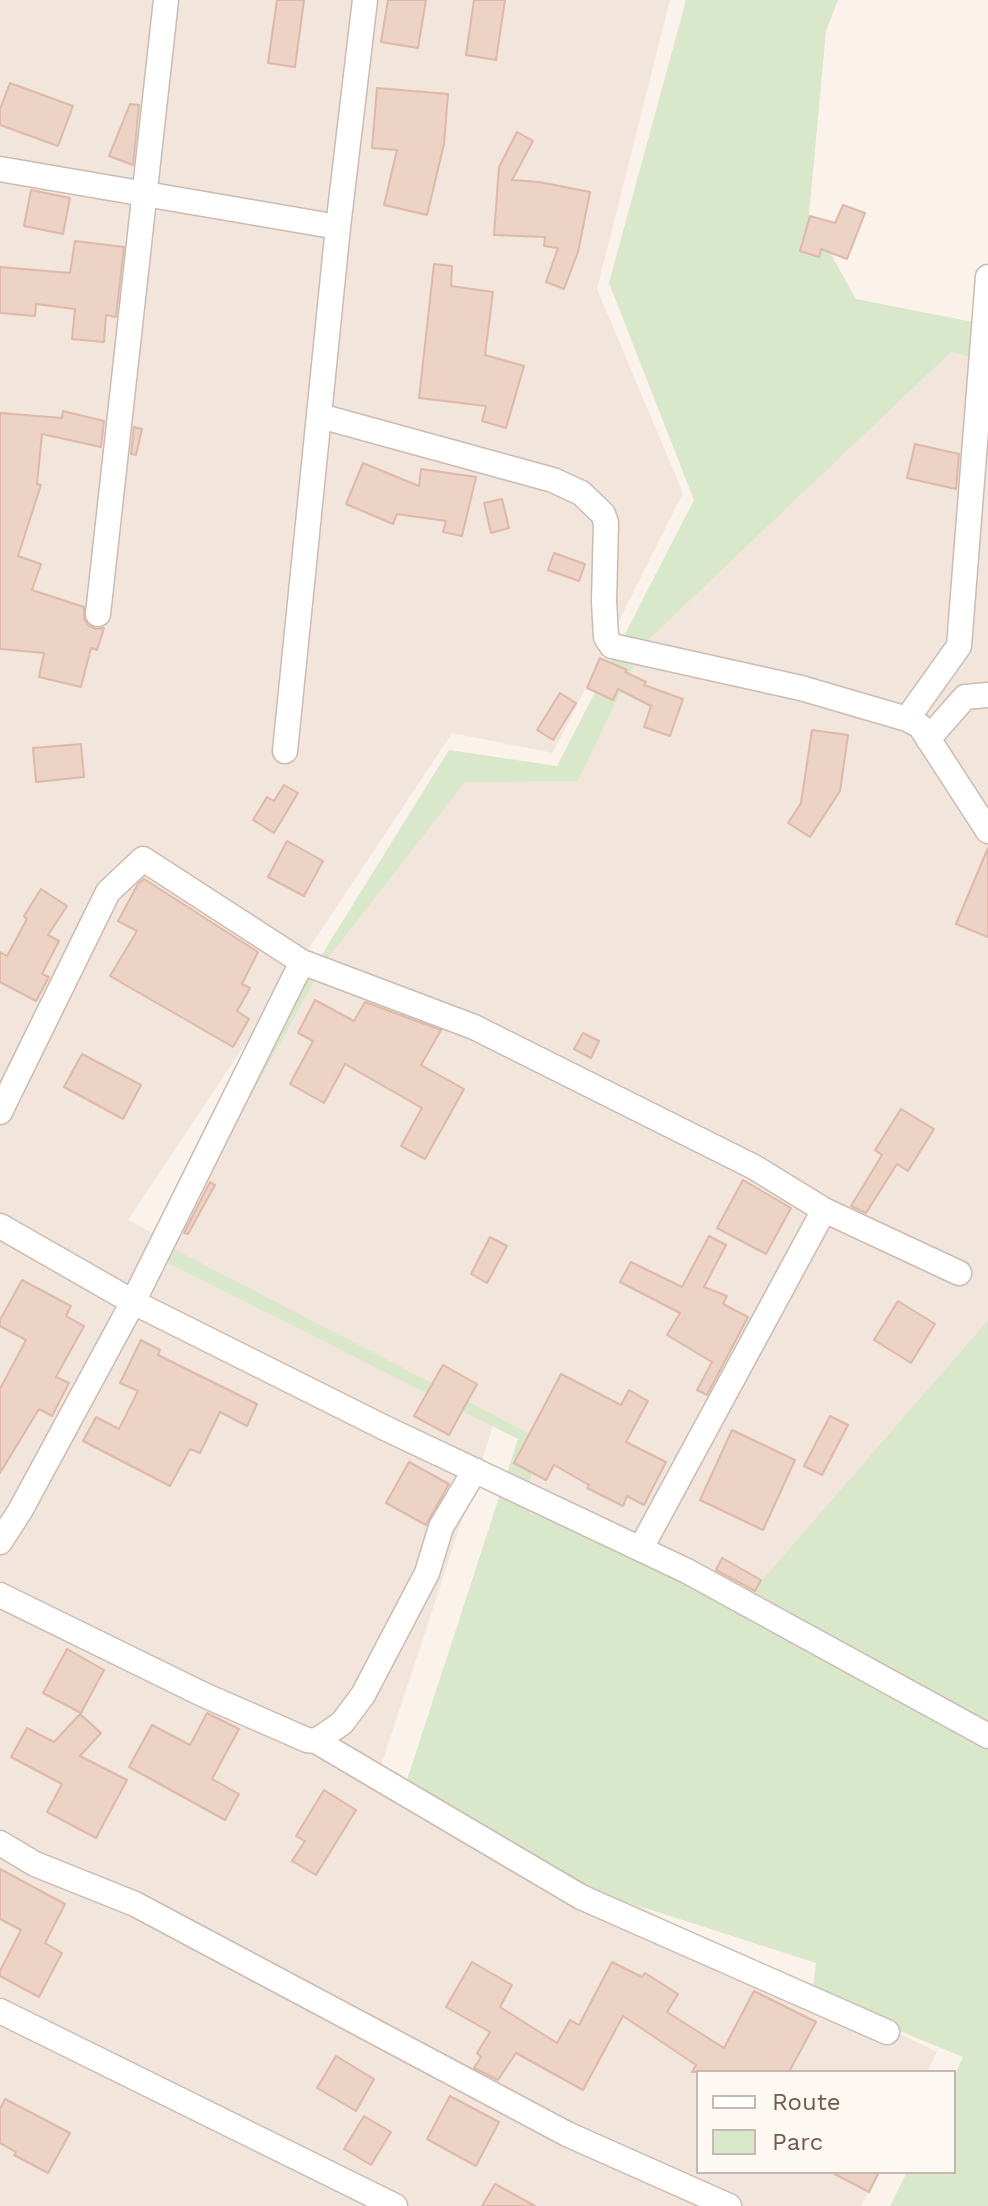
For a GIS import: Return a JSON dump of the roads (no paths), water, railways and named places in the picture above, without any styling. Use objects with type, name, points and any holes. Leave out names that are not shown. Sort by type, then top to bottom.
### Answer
[{"type":"street","points":[[98,614],[166,0]]},
{"type":"street","points":[[285,751],[338,227],[365,0]]},
{"type":"street","points":[[0,169],[338,227]]},
{"type":"street","points":[[907,719],[959,646],[988,277]]},
{"type":"street","points":[[320,416],[553,480],[581,493],[594,503],[606,523],[604,601],[606,637],[612,646],[801,688],[907,719],[920,726],[988,831]]},
{"type":"street","points":[[928,739],[965,697],[988,695]]},
{"type":"street","points":[[0,1112],[108,892],[143,859],[302,962],[474,1027],[754,1167],[824,1210],[959,1273]]},
{"type":"street","points":[[0,1542],[28,1497],[133,1302],[302,962]]},
{"type":"street","points":[[641,1548],[824,1210]]},
{"type":"street","points":[[0,1226],[133,1302],[687,1571],[976,1723],[988,1736]]},
{"type":"street","points":[[316,1741],[342,1723],[363,1695],[427,1573],[441,1527],[475,1470]]},
{"type":"street","points":[[0,1595],[204,1695],[307,1740],[316,1741],[581,1897],[887,2032]]},
{"type":"street","points":[[0,1843],[35,1864],[135,1904],[567,2134],[729,2206]]},
{"type":"street","points":[[0,2011],[395,2206]]}]
